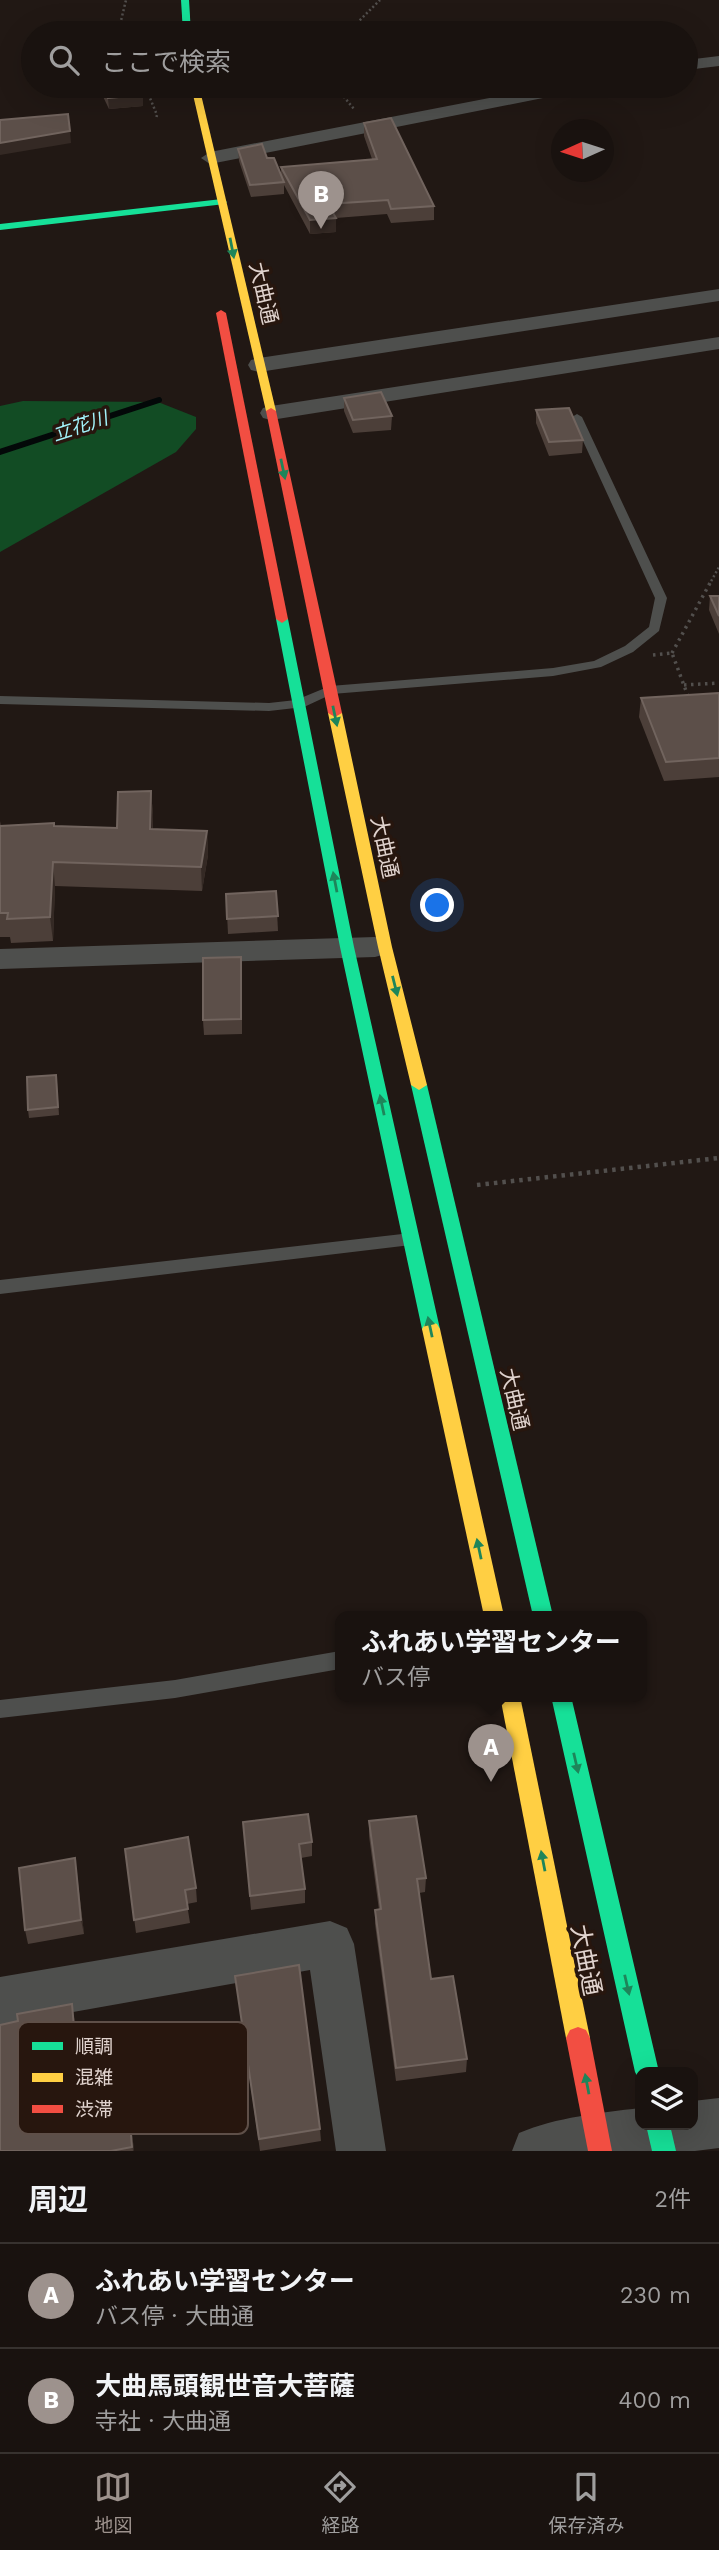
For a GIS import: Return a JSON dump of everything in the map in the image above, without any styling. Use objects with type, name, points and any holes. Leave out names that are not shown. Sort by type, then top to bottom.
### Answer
[{"type":"main road","points":[[185,0],[186,21]]},
{"type":"main road","name":"大曲通","points":[[198,98],[271,413],[385,947],[542,1611]]},
{"type":"main road","points":[[0,227],[195,198],[222,202]]},
{"type":"main road","points":[[195,198],[201,222]]},
{"type":"main road","points":[[218,298],[348,947],[493,1611]]},
{"type":"main road","name":"大曲通","points":[[511,1702],[599,2145]]},
{"type":"main road","name":"大曲通","points":[[562,1702],[646,2067]]},
{"type":"street","points":[[698,64],[719,61]]},
{"type":"street","points":[[210,158],[517,98]]},
{"type":"street","points":[[259,365],[719,295]]},
{"type":"street","points":[[271,413],[719,343]]},
{"type":"street","points":[[0,960],[385,947]]},
{"type":"street","points":[[0,2001],[330,1944],[361,2151]]},
{"type":"street","points":[[537,2151],[599,2145],[719,2123]]},
{"type":"lane","points":[[0,700],[269,707],[299,704],[330,690],[553,672],[597,664],[629,649],[654,628],[661,598],[577,417]]},
{"type":"lane","points":[[0,1287],[411,1239]]},
{"type":"lane","points":[[0,1709],[175,1689],[335,1661]]},
{"type":"path","points":[[121,21],[126,0]]},
{"type":"path","points":[[359,21],[380,0]]},
{"type":"path","points":[[150,98],[156,119]]},
{"type":"path","points":[[693,709],[672,653],[719,566]]},
{"type":"path","points":[[629,649],[651,655],[672,653]]},
{"type":"path","points":[[684,685],[719,683]]},
{"type":"path","points":[[444,1188],[719,1158]]},
{"type":"green space","points":[[23,401],[158,402],[196,417],[196,429],[176,452],[0,552],[0,406]]},
{"type":"building","points":[[68,114],[70,131],[0,143],[0,120]]},
{"type":"building","points":[[391,118],[434,206],[391,209],[388,200],[328,204],[336,218],[310,220],[281,167],[377,159],[364,123]]},
{"type":"building","points":[[262,144],[267,158],[274,158],[284,182],[250,185],[238,149]]},
{"type":"building","points":[[381,392],[392,416],[353,420],[344,398]]},
{"type":"building","points":[[569,408],[583,440],[549,442],[536,410]]},
{"type":"building","points":[[710,596],[719,596],[719,616]]},
{"type":"building","points":[[719,693],[719,758],[666,762],[641,698]]},
{"type":"building","points":[[151,791],[150,829],[207,831],[201,867],[53,862],[50,917],[7,919],[8,913],[0,913],[0,826],[54,823],[54,826],[117,828],[118,792]]},
{"type":"building","points":[[276,891],[278,916],[227,919],[226,894]]},
{"type":"building","points":[[241,957],[241,1019],[203,1020],[203,958]]},
{"type":"building","points":[[56,1075],[58,1107],[28,1110],[27,1077]]},
{"type":"building","points":[[308,1814],[312,1842],[299,1844],[305,1889],[250,1896],[243,1822]]},
{"type":"building","points":[[416,1816],[426,1878],[417,1879],[431,1979],[453,1976],[467,2059],[396,2068],[375,1910],[381,1909],[369,1821]]},
{"type":"building","points":[[188,1837],[196,1888],[185,1890],[188,1909],[134,1920],[125,1849]]},
{"type":"building","points":[[75,1858],[81,1920],[25,1930],[19,1868]]},
{"type":"building","points":[[299,1965],[320,2129],[259,2139],[248,2064],[248,2022],[242,2022],[235,1976]]},
{"type":"building","points":[[72,2004],[74,2022],[18,2022],[18,2134],[131,2134],[132,2147],[111,2151],[0,2151],[0,2025],[18,2021],[17,2014]]},
{"type":"waterway","name":"立花川","points":[[0,452],[159,400]]},
{"type":"traffic: fast","points":[[185,0],[186,21]]},
{"type":"traffic: fast","points":[[0,227],[222,202]]},
{"type":"traffic: fast","points":[[282,619],[347,947],[431,1329]]},
{"type":"traffic: fast","points":[[419,1085],[542,1611]]},
{"type":"traffic: fast","points":[[562,1702],[646,2067]]},
{"type":"traffic: fast","points":[[659,2130],[664,2151]]},
{"type":"traffic: slow","points":[[198,98],[271,411]]},
{"type":"traffic: slow","points":[[335,713],[385,947],[419,1085]]},
{"type":"traffic: slow","points":[[431,1329],[493,1611]]},
{"type":"traffic: slow","points":[[511,1702],[578,2038]]},
{"type":"traffic: jam","points":[[221,313],[282,619]]},
{"type":"traffic: jam","points":[[271,411],[335,713]]},
{"type":"traffic: jam","points":[[578,2038],[600,2151]]},
{"type":"place","name":"大曲馬頭観世音大菩薩","points":[[321,229]]},
{"type":"place","name":"ふれあい学習センター","points":[[491,1782]]}]
